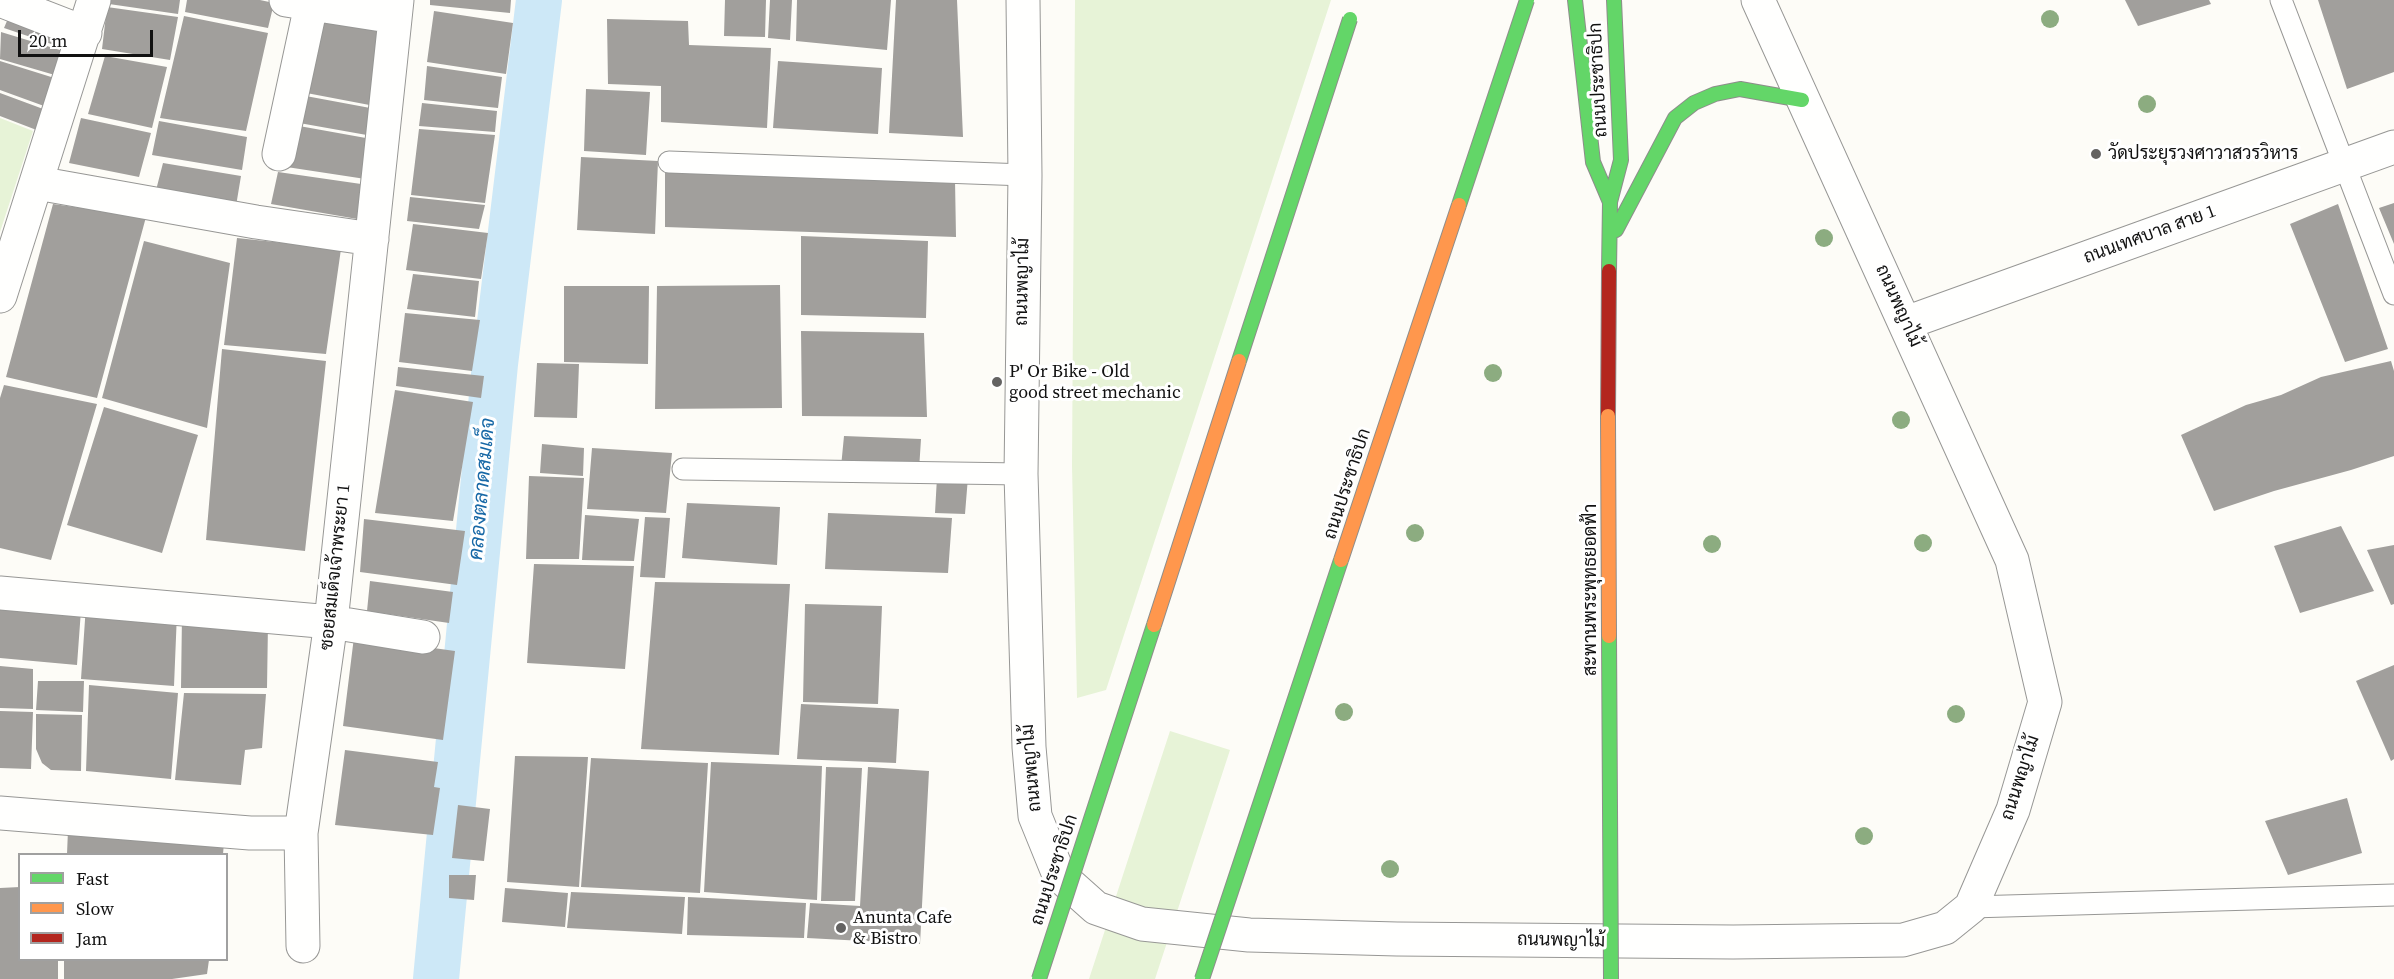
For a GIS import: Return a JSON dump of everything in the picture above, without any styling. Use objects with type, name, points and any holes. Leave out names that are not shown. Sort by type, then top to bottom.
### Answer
[{"type":"main road","name":"ถนนประชาธิปก","points":[[1202,979],[1527,0]]},
{"type":"main road","name":"ถนนประชาธิปก","points":[[1575,0],[1593,162],[1610,202]]},
{"type":"main road","name":"ถนนประชาธิปก","points":[[1610,202],[1621,160],[1614,0]]},
{"type":"main road","name":"ถนนประชาธิปก","points":[[1039,979],[1350,19]]},
{"type":"main road","points":[[1611,239],[1676,118],[1694,104],[1715,94],[1740,89],[1802,100]]},
{"type":"main road","name":"สะพานพระพุทธยอดฟ้า","points":[[1610,202],[1608,416],[1611,979]]},
{"type":"street","points":[[0,0],[85,33]]},
{"type":"street","points":[[0,296],[94,0]]},
{"type":"street","name":"ถนนพญาไม้","points":[[1023,0],[1022,474],[1029,747],[1035,816],[1059,876],[1096,908],[1142,924],[1249,935],[1397,939],[1807,943],[1903,940],[1945,928],[1971,908],[2013,810],[2045,702],[2013,560],[1820,132],[1802,100],[1766,3]]},
{"type":"street","points":[[279,153],[298,2],[396,9]]},
{"type":"street","name":"ซอยสมเด็จเจ้าพระยา 1","points":[[303,946],[301,833],[331,622],[396,9]]},
{"type":"street","name":"ถนนเทศบาล สาย 1","points":[[1906,323],[2394,147]]},
{"type":"street","points":[[37,183],[256,222],[372,239]]},
{"type":"street","points":[[0,593],[331,622],[423,637]]},
{"type":"street","points":[[0,813],[250,833],[301,833]]},
{"type":"lane","points":[[2282,0],[2394,294]]},
{"type":"lane","points":[[669,162],[1024,175]]},
{"type":"lane","points":[[683,469],[1022,474]]},
{"type":"lane","points":[[1971,908],[2394,895]]},
{"type":"green space","points":[[1075,0],[1331,0],[1106,690],[1077,698],[1072,466]]},
{"type":"green space","points":[[0,118],[33,131],[0,232]]},
{"type":"green space","points":[[1170,731],[1230,750],[1155,979],[1089,979]]},
{"type":"building","points":[[109,0],[180,0],[178,14],[109,4]]},
{"type":"building","points":[[187,0],[260,0],[274,3],[268,28],[185,12]]},
{"type":"building","points":[[430,0],[511,0],[510,13],[430,5]]},
{"type":"building","points":[[725,0],[766,0],[765,37],[724,36]]},
{"type":"building","points":[[770,0],[792,0],[790,40],[768,38]]},
{"type":"building","points":[[797,0],[891,0],[887,50],[796,41]]},
{"type":"building","points":[[896,0],[957,0],[963,137],[889,133]]},
{"type":"building","points":[[2125,0],[2209,0],[2211,4],[2138,26]]},
{"type":"building","points":[[2318,0],[2394,0],[2394,72],[2347,89]]},
{"type":"building","points":[[107,7],[178,17],[170,60],[102,49]]},
{"type":"building","points":[[12,9],[81,35],[75,52],[4,28]]},
{"type":"building","points":[[434,11],[513,23],[506,74],[427,62]]},
{"type":"building","points":[[314,12],[389,27],[380,107],[296,91]]},
{"type":"building","points":[[184,16],[268,33],[246,131],[160,118]]},
{"type":"building","points":[[607,19],[688,21],[689,45],[771,48],[767,128],[661,122],[661,86],[608,84]]},
{"type":"building","points":[[1,32],[73,54],[65,78],[0,59]]},
{"type":"building","points":[[105,56],[167,67],[152,128],[88,114]]},
{"type":"building","points":[[0,61],[64,81],[55,110],[0,90]]},
{"type":"building","points":[[778,61],[882,68],[878,134],[773,128]]},
{"type":"building","points":[[427,66],[502,77],[498,108],[424,100]]},
{"type":"building","points":[[586,89],[650,92],[646,155],[584,151]]},
{"type":"building","points":[[0,93],[54,113],[47,134],[0,116]]},
{"type":"building","points":[[295,94],[381,110],[378,137],[288,121]]},
{"type":"building","points":[[422,103],[497,111],[495,132],[419,126]]},
{"type":"building","points":[[81,118],[151,133],[139,177],[69,163]]},
{"type":"building","points":[[159,121],[247,137],[242,170],[152,155]]},
{"type":"building","points":[[288,124],[377,140],[372,180],[280,166]]},
{"type":"building","points":[[419,129],[495,135],[485,203],[411,195]]},
{"type":"building","points":[[581,157],[658,161],[655,234],[577,230]]},
{"type":"building","points":[[163,163],[241,176],[235,212],[154,198]]},
{"type":"building","points":[[665,166],[955,180],[956,237],[665,227]]},
{"type":"building","points":[[278,172],[368,185],[363,220],[271,204]]},
{"type":"building","points":[[410,197],[485,205],[479,229],[407,221]]},
{"type":"building","points":[[2394,203],[2394,244],[2379,208]]},
{"type":"building","points":[[53,204],[146,217],[97,398],[6,377]]},
{"type":"building","points":[[2338,204],[2388,349],[2345,362],[2290,224]]},
{"type":"building","points":[[413,224],[488,233],[481,279],[406,270]]},
{"type":"building","points":[[801,236],[928,241],[926,318],[801,315]]},
{"type":"building","points":[[237,238],[341,249],[326,354],[224,345]]},
{"type":"building","points":[[144,241],[230,263],[207,428],[102,398]]},
{"type":"building","points":[[413,274],[479,281],[475,317],[407,309]]},
{"type":"building","points":[[780,285],[782,408],[655,409],[657,286]]},
{"type":"building","points":[[564,286],[649,286],[648,364],[564,362]]},
{"type":"building","points":[[405,313],[480,320],[472,371],[399,362]]},
{"type":"building","points":[[801,331],[924,333],[927,417],[802,416]]},
{"type":"building","points":[[222,349],[326,361],[305,551],[206,540]]},
{"type":"building","points":[[2391,361],[2394,371],[2394,456],[2214,511],[2181,435],[2246,405],[2281,395],[2321,377]]},
{"type":"building","points":[[537,363],[579,364],[577,418],[534,417]]},
{"type":"building","points":[[398,367],[484,376],[481,398],[396,386]]},
{"type":"building","points":[[4,385],[97,404],[51,560],[0,548],[0,398]]},
{"type":"building","points":[[395,390],[473,402],[453,521],[375,513]]},
{"type":"building","points":[[104,407],[198,435],[162,553],[67,525]]},
{"type":"building","points":[[844,436],[921,439],[919,470],[841,467]]},
{"type":"building","points":[[542,444],[584,448],[583,476],[540,473]]},
{"type":"building","points":[[592,448],[672,453],[666,513],[587,509]]},
{"type":"building","points":[[529,476],[584,478],[579,559],[526,559]]},
{"type":"building","points":[[937,477],[968,477],[965,514],[935,513]]},
{"type":"building","points":[[687,503],[780,507],[777,565],[682,558]]},
{"type":"building","points":[[828,513],[952,518],[948,573],[825,569]]},
{"type":"building","points":[[585,515],[639,519],[634,561],[582,560]]},
{"type":"building","points":[[645,517],[670,518],[665,578],[640,577]]},
{"type":"building","points":[[364,519],[465,531],[457,585],[360,572]]},
{"type":"building","points":[[2341,526],[2374,591],[2300,613],[2274,546]]},
{"type":"building","points":[[2394,545],[2394,604],[2391,605],[2367,550]]},
{"type":"building","points":[[534,564],[634,566],[625,669],[527,663]]},
{"type":"building","points":[[370,581],[453,592],[449,623],[367,611]]},
{"type":"building","points":[[655,582],[790,584],[779,755],[641,749]]},
{"type":"building","points":[[805,604],[882,606],[878,704],[803,702]]},
{"type":"building","points":[[86,605],[177,613],[174,686],[81,679]]},
{"type":"building","points":[[0,606],[81,610],[77,665],[0,658]]},
{"type":"building","points":[[182,615],[268,623],[267,688],[181,688]]},
{"type":"building","points":[[354,637],[455,651],[443,740],[343,726]]},
{"type":"building","points":[[2394,665],[2394,759],[2391,761],[2356,681]]},
{"type":"building","points":[[0,666],[33,669],[33,709],[0,708]]},
{"type":"building","points":[[38,681],[84,681],[83,712],[36,710]]},
{"type":"building","points":[[89,685],[178,693],[171,779],[86,771]]},
{"type":"building","points":[[184,693],[266,694],[262,748],[245,750],[241,785],[175,780]]},
{"type":"building","points":[[801,704],[899,709],[896,763],[797,759]]},
{"type":"building","points":[[0,711],[33,712],[31,769],[0,768]]},
{"type":"building","points":[[36,714],[82,715],[81,771],[51,770],[42,763],[36,749]]},
{"type":"building","points":[[345,750],[438,762],[434,787],[440,788],[433,835],[335,825]]},
{"type":"building","points":[[515,756],[588,757],[579,887],[507,882]]},
{"type":"building","points":[[591,758],[708,763],[700,893],[581,887]]},
{"type":"building","points":[[711,762],[822,766],[817,900],[704,892]]},
{"type":"building","points":[[826,767],[862,768],[855,901],[821,901]]},
{"type":"building","points":[[868,767],[929,771],[920,944],[807,938],[810,903],[860,906]]},
{"type":"building","points":[[2347,798],[2362,853],[2288,875],[2265,821]]},
{"type":"building","points":[[458,805],[490,809],[484,861],[452,858]]},
{"type":"building","points":[[68,830],[224,843],[223,853],[67,853]]},
{"type":"building","points":[[449,875],[476,875],[474,900],[449,898]]},
{"type":"building","points":[[18,887],[18,961],[58,961],[58,979],[0,979],[0,888]]},
{"type":"building","points":[[505,888],[568,893],[565,927],[502,922]]},
{"type":"building","points":[[571,892],[685,897],[682,934],[567,928]]},
{"type":"building","points":[[688,897],[806,903],[804,938],[687,935]]},
{"type":"building","points":[[64,961],[209,961],[207,974],[172,979],[64,979]]},
{"type":"waterway","name":"คลองตลาดสมเด็จ","points":[[436,979],[495,364],[539,0]]},
{"type":"traffic: fast","points":[[1459,205],[1527,0]]},
{"type":"traffic: fast","points":[[1575,0],[1593,162],[1610,202]]},
{"type":"traffic: fast","points":[[1609,271],[1610,202],[1621,160],[1614,0]]},
{"type":"traffic: fast","points":[[1239,361],[1350,19]]},
{"type":"traffic: fast","points":[[1616,230],[1675,118],[1694,103],[1715,94],[1740,89],[1802,100]]},
{"type":"traffic: fast","points":[[1202,979],[1341,560]]},
{"type":"traffic: fast","points":[[1039,979],[1154,625]]},
{"type":"traffic: fast","points":[[1609,636],[1611,979]]},
{"type":"traffic: jam","points":[[1608,416],[1609,271]]},
{"type":"traffic: slow","points":[[1341,560],[1459,205]]},
{"type":"traffic: slow","points":[[1154,625],[1239,361]]},
{"type":"traffic: slow","points":[[1608,416],[1609,636]]},
{"type":"place","name":"วัดประยุรวงศาวาสวรวิหาร","points":[[2096,154]]},
{"type":"place","name":"P' Or Bike - Old good street mechanic","points":[[997,382]]},
{"type":"place","name":"Anunta Cafe & Bistro","points":[[841,928]]}]
